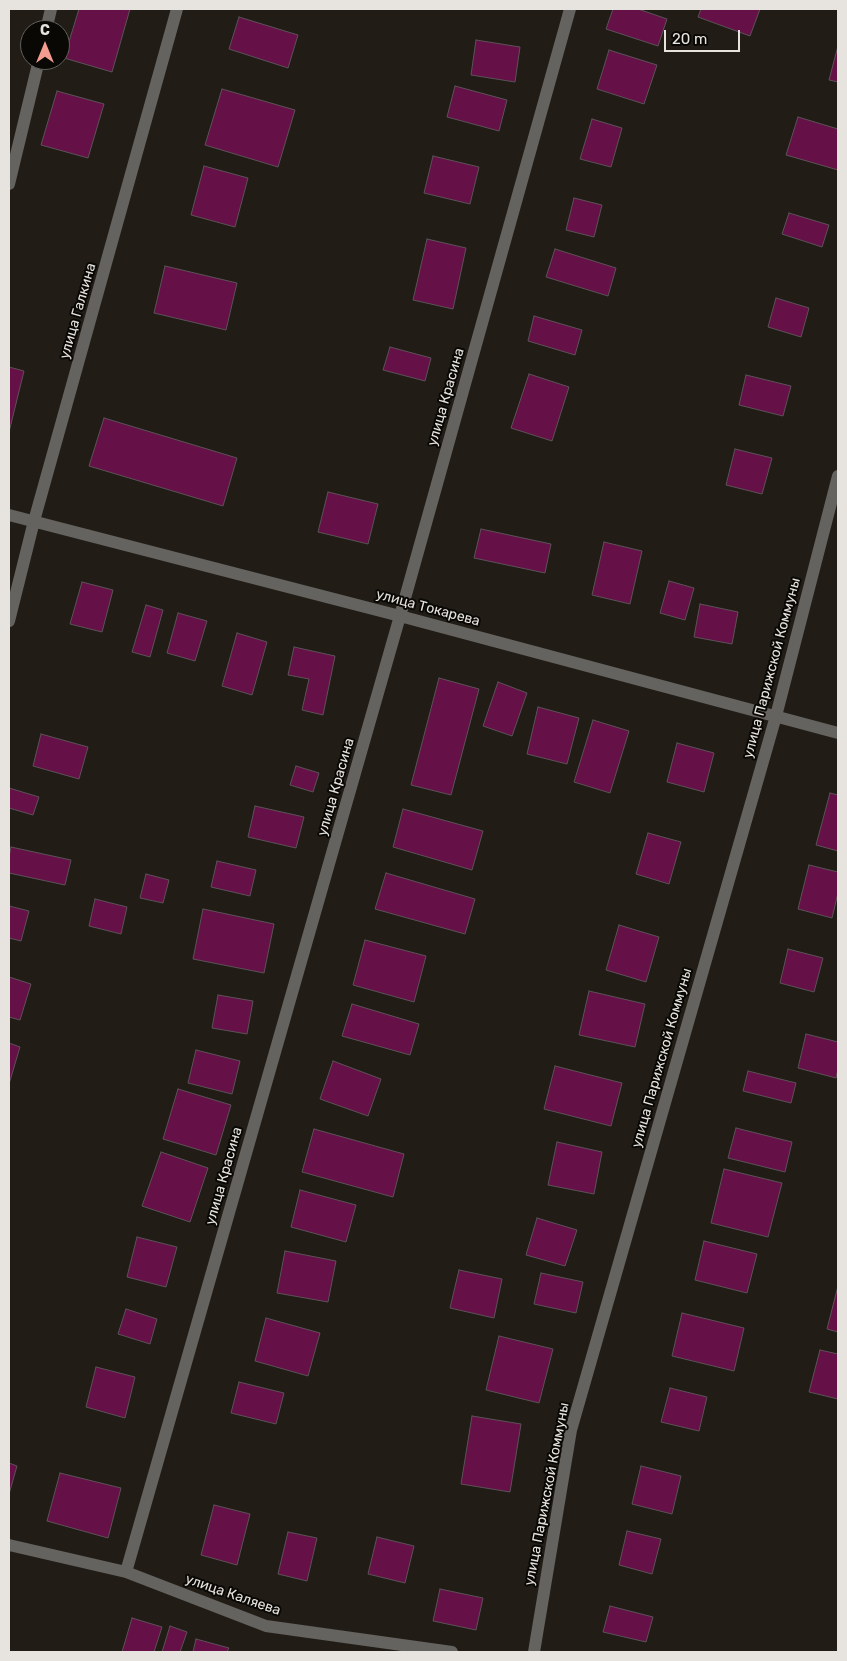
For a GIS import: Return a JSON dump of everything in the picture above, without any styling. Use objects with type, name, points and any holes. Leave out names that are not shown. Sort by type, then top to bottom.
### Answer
[{"type":"street","name":"улица Галкина","points":[[9,621],[34,522],[177,9]]},
{"type":"street","name":"улица Красина","points":[[126,1572],[400,616],[570,9]]},
{"type":"street","points":[[9,184],[37,70]]},
{"type":"street","name":"улица Парижской Коммуны","points":[[534,1652],[571,1430],[776,716],[838,476]]},
{"type":"street","name":"улица Токарева","points":[[9,515],[400,616],[838,733]]},
{"type":"street","name":"улица Каляева","points":[[9,1545],[126,1572],[266,1626],[452,1652]]},
{"type":"building","points":[[79,9],[130,9],[112,72],[70,60],[70,38]]},
{"type":"building","points":[[613,9],[638,9],[667,19],[658,46],[606,29]]},
{"type":"building","points":[[701,9],[760,9],[750,36],[698,17]]},
{"type":"building","points":[[239,17],[298,35],[288,68],[229,49]]},
{"type":"building","points":[[476,40],[520,47],[515,82],[471,75]]},
{"type":"building","points":[[838,46],[838,82],[829,80]]},
{"type":"building","points":[[609,50],[657,65],[644,104],[597,89]]},
{"type":"building","points":[[455,86],[507,100],[499,131],[447,117]]},
{"type":"building","points":[[222,89],[295,110],[278,167],[205,145]]},
{"type":"building","points":[[57,91],[104,104],[88,158],[41,145]]},
{"type":"building","points":[[798,117],[838,129],[838,170],[786,155]]},
{"type":"building","points":[[592,119],[622,128],[611,167],[580,159]]},
{"type":"building","points":[[433,156],[479,167],[470,204],[424,193]]},
{"type":"building","points":[[204,166],[248,178],[235,227],[191,215]]},
{"type":"building","points":[[574,198],[602,205],[594,237],[566,230]]},
{"type":"building","points":[[789,213],[829,225],[822,247],[782,234]]},
{"type":"building","points":[[427,239],[466,248],[453,309],[413,300]]},
{"type":"building","points":[[555,249],[616,268],[608,296],[546,277]]},
{"type":"building","points":[[165,266],[237,283],[226,330],[154,313]]},
{"type":"building","points":[[776,298],[809,308],[801,337],[768,327]]},
{"type":"building","points":[[534,316],[582,330],[575,355],[528,341]]},
{"type":"building","points":[[390,347],[431,358],[425,381],[383,370]]},
{"type":"building","points":[[9,367],[24,371],[9,432]]},
{"type":"building","points":[[529,374],[569,387],[552,441],[511,428]]},
{"type":"building","points":[[746,375],[791,386],[783,416],[739,405]]},
{"type":"building","points":[[104,418],[237,458],[223,506],[89,466]]},
{"type":"building","points":[[735,449],[772,458],[762,494],[726,485]]},
{"type":"building","points":[[328,492],[378,504],[368,544],[318,532]]},
{"type":"building","points":[[481,529],[551,544],[545,573],[474,558]]},
{"type":"building","points":[[604,542],[642,551],[630,604],[592,595]]},
{"type":"building","points":[[669,581],[694,588],[685,620],[660,613]]},
{"type":"building","points":[[82,582],[113,590],[102,632],[70,624]]},
{"type":"building","points":[[700,604],[738,612],[732,644],[694,637]]},
{"type":"building","points":[[146,605],[163,610],[150,657],[132,652]]},
{"type":"building","points":[[178,613],[207,621],[195,661],[167,653]]},
{"type":"building","points":[[237,633],[267,642],[252,695],[222,686]]},
{"type":"building","points":[[294,647],[335,656],[323,715],[302,710],[309,679],[288,675]]},
{"type":"building","points":[[439,678],[479,689],[451,795],[411,785]]},
{"type":"building","points":[[498,682],[527,693],[512,736],[483,726]]},
{"type":"building","points":[[538,707],[579,718],[567,764],[527,754]]},
{"type":"building","points":[[593,720],[629,731],[610,793],[574,782]]},
{"type":"building","points":[[41,734],[88,747],[79,779],[33,766]]},
{"type":"building","points":[[677,743],[714,753],[704,792],[667,782]]},
{"type":"building","points":[[296,766],[319,773],[313,792],[290,785]]},
{"type":"building","points":[[9,788],[39,797],[33,815],[9,808]]},
{"type":"building","points":[[830,793],[838,795],[838,851],[816,845]]},
{"type":"building","points":[[255,806],[304,817],[296,848],[248,837]]},
{"type":"building","points":[[403,809],[483,831],[472,870],[393,847]]},
{"type":"building","points":[[648,833],[681,842],[669,884],[636,874]]},
{"type":"building","points":[[11,847],[71,860],[65,885],[9,873]]},
{"type":"building","points":[[217,861],[256,870],[250,896],[211,887]]},
{"type":"building","points":[[809,865],[838,872],[838,893],[832,918],[798,909]]},
{"type":"building","points":[[386,873],[475,899],[465,934],[375,909]]},
{"type":"building","points":[[146,874],[169,880],[163,903],[140,898]]},
{"type":"building","points":[[95,899],[127,907],[121,934],[89,926]]},
{"type":"building","points":[[9,906],[29,911],[21,941],[9,938]]},
{"type":"building","points":[[203,909],[274,924],[264,973],[193,959]]},
{"type":"building","points":[[619,925],[659,937],[646,982],[606,970]]},
{"type":"building","points":[[365,940],[426,956],[414,1002],[353,985]]},
{"type":"building","points":[[788,949],[823,958],[814,992],[780,983]]},
{"type":"building","points":[[9,977],[31,984],[20,1020],[9,1017]]},
{"type":"building","points":[[589,991],[645,1004],[635,1047],[579,1035]]},
{"type":"building","points":[[218,995],[253,1001],[247,1034],[212,1028]]},
{"type":"building","points":[[352,1004],[419,1024],[410,1055],[342,1036]]},
{"type":"building","points":[[806,1034],[838,1042],[836,1078],[798,1068]]},
{"type":"building","points":[[9,1043],[20,1047],[9,1084]]},
{"type":"building","points":[[196,1050],[240,1061],[232,1094],[188,1083]]},
{"type":"building","points":[[333,1061],[381,1079],[368,1116],[320,1099]]},
{"type":"building","points":[[555,1066],[622,1083],[611,1126],[544,1109]]},
{"type":"building","points":[[748,1071],[796,1083],[791,1103],[743,1091]]},
{"type":"building","points":[[178,1089],[231,1105],[216,1155],[163,1139]]},
{"type":"building","points":[[736,1128],[792,1142],[785,1172],[728,1158]]},
{"type":"building","points":[[314,1129],[404,1154],[393,1197],[302,1172]]},
{"type":"building","points":[[557,1142],[602,1152],[594,1194],[548,1185]]},
{"type":"building","points":[[161,1152],[208,1168],[190,1222],[142,1206]]},
{"type":"building","points":[[724,1169],[782,1183],[768,1237],[711,1223]]},
{"type":"building","points":[[300,1190],[356,1205],[346,1242],[291,1227]]},
{"type":"building","points":[[537,1218],[577,1230],[565,1266],[526,1255]]},
{"type":"building","points":[[137,1237],[177,1247],[166,1287],[127,1277]]},
{"type":"building","points":[[704,1241],[757,1254],[747,1293],[695,1280]]},
{"type":"building","points":[[285,1251],[336,1261],[328,1302],[277,1293]]},
{"type":"building","points":[[459,1270],[502,1279],[494,1318],[450,1308]]},
{"type":"building","points":[[541,1273],[583,1282],[576,1313],[534,1304]]},
{"type":"building","points":[[838,1286],[838,1332],[827,1329]]},
{"type":"building","points":[[126,1309],[157,1319],[150,1344],[118,1334]]},
{"type":"building","points":[[682,1313],[744,1328],[734,1371],[672,1356]]},
{"type":"building","points":[[266,1318],[320,1333],[308,1376],[255,1361]]},
{"type":"building","points":[[499,1336],[553,1349],[539,1403],[486,1390]]},
{"type":"building","points":[[820,1350],[838,1354],[838,1399],[809,1392]]},
{"type":"building","points":[[96,1367],[135,1377],[125,1418],[86,1407]]},
{"type":"building","points":[[239,1382],[284,1393],[276,1424],[231,1413]]},
{"type":"building","points":[[670,1388],[707,1397],[699,1431],[661,1422]]},
{"type":"building","points":[[472,1416],[521,1424],[510,1492],[461,1484]]},
{"type":"building","points":[[9,1463],[17,1466],[9,1494]]},
{"type":"building","points":[[641,1466],[681,1476],[672,1514],[632,1504]]},
{"type":"building","points":[[60,1473],[121,1488],[108,1538],[47,1521]]},
{"type":"building","points":[[214,1505],[250,1514],[237,1565],[201,1555]]},
{"type":"building","points":[[627,1531],[661,1539],[652,1574],[619,1565]]},
{"type":"building","points":[[288,1532],[317,1538],[307,1581],[278,1574]]},
{"type":"building","points":[[377,1537],[414,1546],[405,1583],[368,1574]]},
{"type":"building","points":[[440,1589],[483,1598],[476,1630],[433,1621]]},
{"type":"building","points":[[610,1606],[653,1617],[646,1642],[603,1632]]},
{"type":"building","points":[[132,1618],[162,1627],[154,1652],[122,1652]]},
{"type":"building","points":[[170,1626],[187,1632],[180,1652],[162,1652]]},
{"type":"building","points":[[196,1639],[229,1648],[227,1652],[193,1652]]}]
